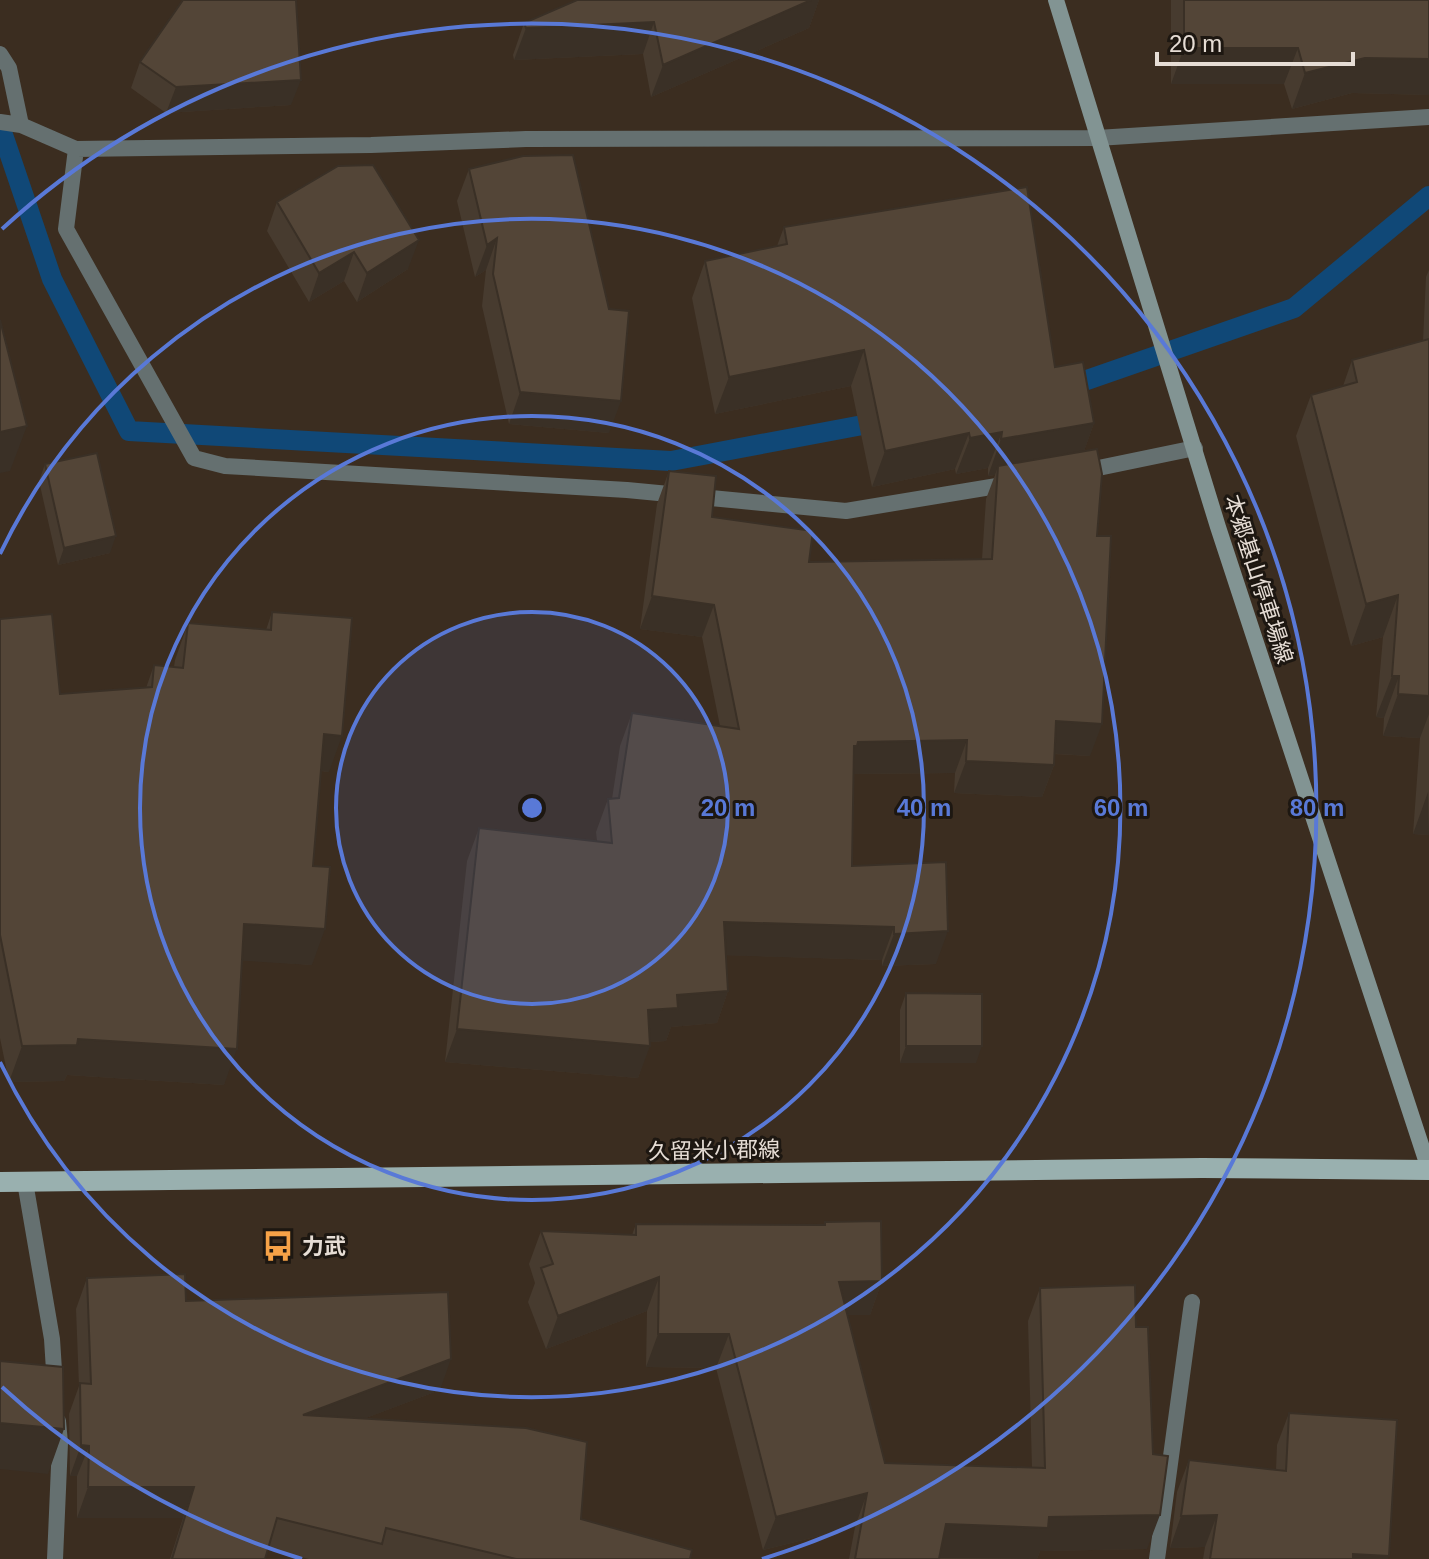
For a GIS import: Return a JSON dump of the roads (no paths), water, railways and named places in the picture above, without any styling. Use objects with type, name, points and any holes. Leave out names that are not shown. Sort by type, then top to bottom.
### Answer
[{"type":"main road","name":"本郷基山停車場線","points":[[1056,0],[1195,448],[1429,1169]]},
{"type":"main road","name":"久留米小郡線","points":[[0,1182],[1202,1168],[1429,1169]]},
{"type":"street","points":[[0,54],[9,68],[21,125]]},
{"type":"street","points":[[0,122],[21,125],[76,149],[526,139],[1097,138],[1429,117]]},
{"type":"street","points":[[76,149],[66,229],[194,458],[225,466],[627,490],[846,511],[1019,482]]},
{"type":"street","points":[[1066,474],[1195,448]]},
{"type":"street","points":[[25,1182],[52,1339],[60,1443],[55,1559]]},
{"type":"street","points":[[1157,1559],[1192,1302]]},
{"type":"waterway","points":[[0,126],[52,279],[129,431],[671,461],[884,421]]},
{"type":"waterway","points":[[1061,389],[1294,308],[1429,196]]},
{"type":"place","name":"力武","points":[[278,1246]]}]
